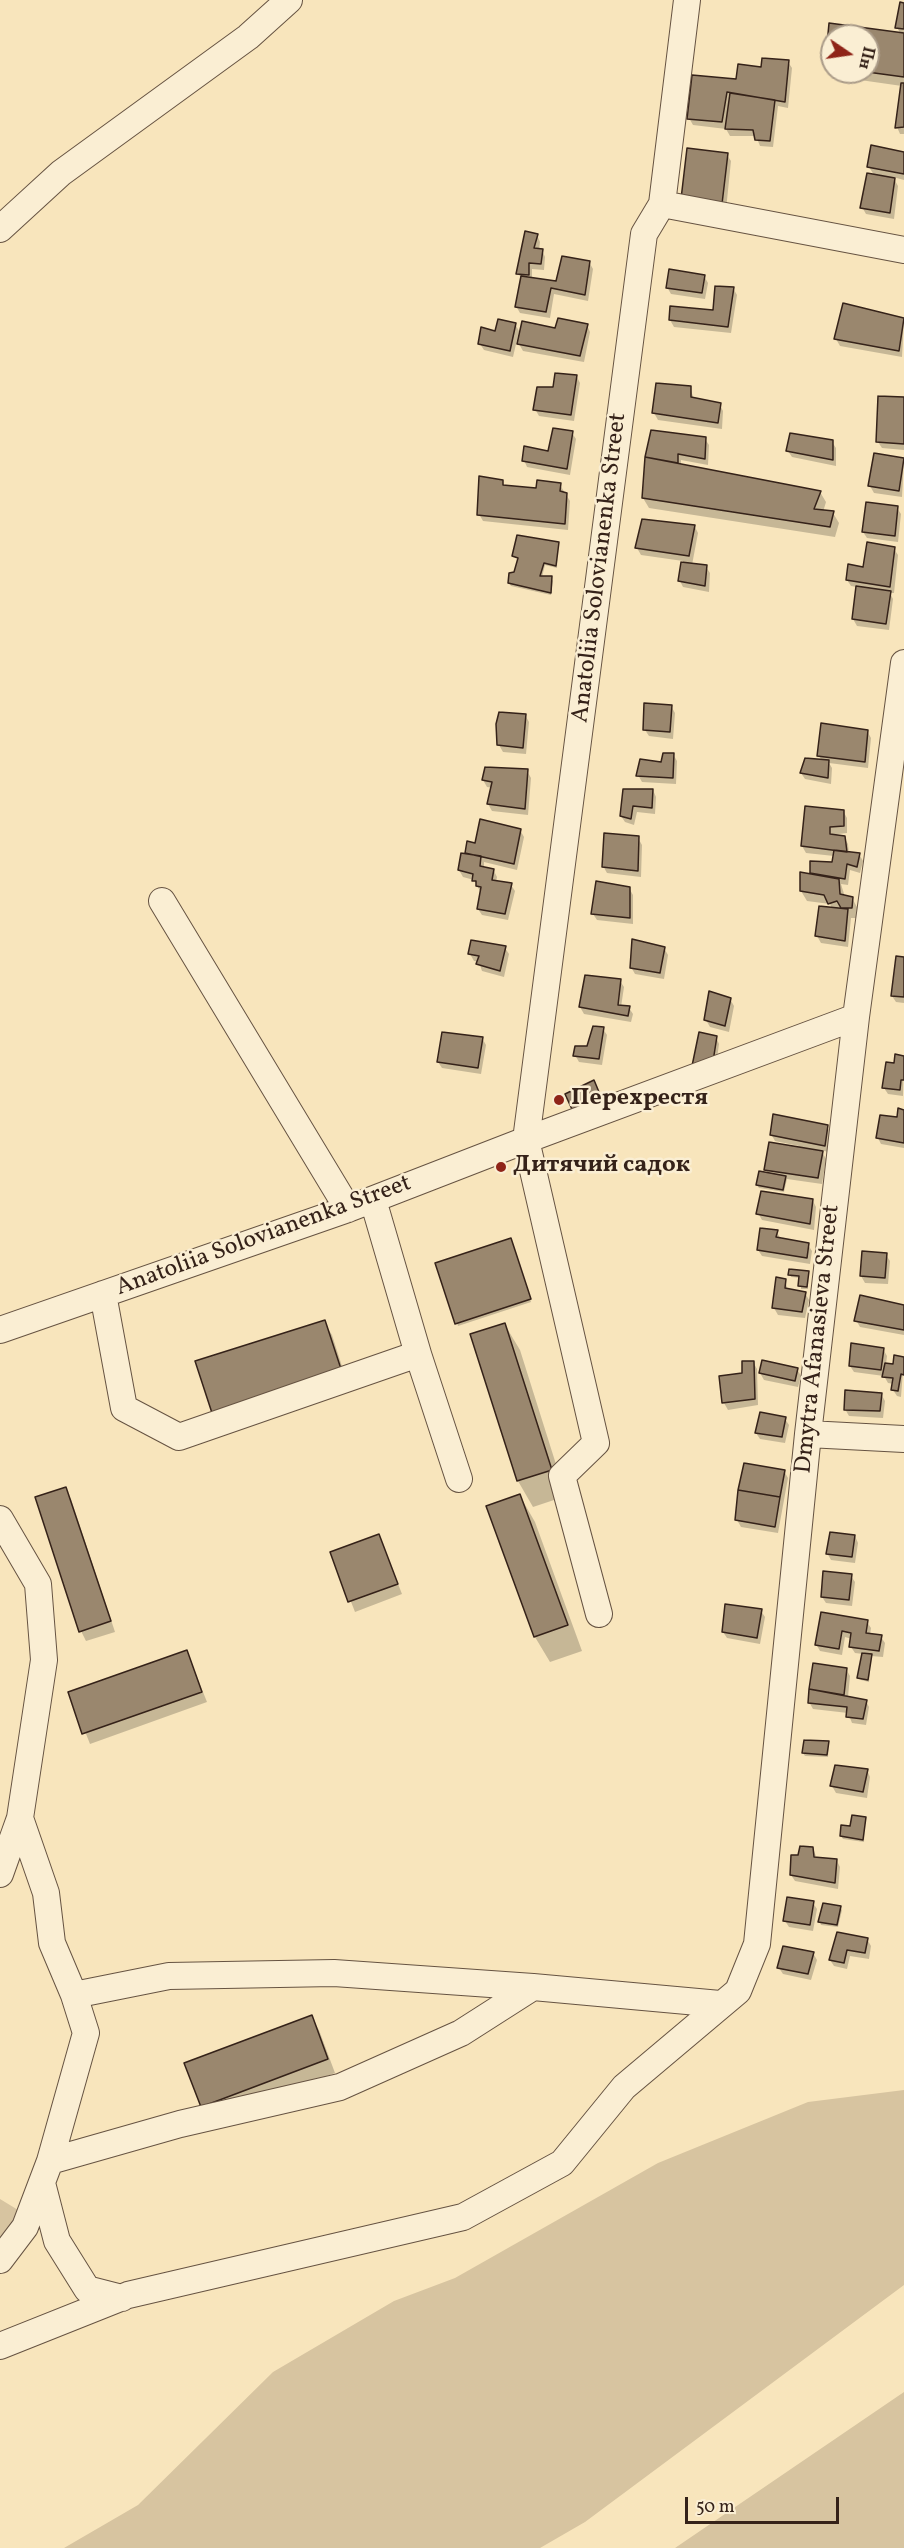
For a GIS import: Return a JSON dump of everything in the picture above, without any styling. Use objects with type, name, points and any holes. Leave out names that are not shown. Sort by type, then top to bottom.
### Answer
[{"type":"street","points":[[0,229],[61,173],[248,37],[289,0]]},
{"type":"street","name":"Anatoliia Solovianenka Street","points":[[526,1140],[644,234],[662,204],[687,0]]},
{"type":"street","points":[[662,204],[904,250]]},
{"type":"street","name":"Dmytra Afanasieva Street","points":[[0,2346],[122,2298],[463,2217],[562,2163],[624,2087],[738,1990],[757,1944],[808,1434],[856,1017],[904,665]]},
{"type":"street","points":[[162,901],[348,1209]]},
{"type":"street","name":"Anatoliia Solovianenka Street","points":[[0,1330],[373,1200],[526,1140],[856,1017]]},
{"type":"street","points":[[526,1140],[596,1443],[562,1476],[599,1614]]},
{"type":"street","points":[[373,1200],[418,1354],[459,1479]]},
{"type":"street","points":[[103,1294],[124,1408],[179,1437],[418,1354]]},
{"type":"street","points":[[808,1434],[904,1439]]},
{"type":"street","points":[[0,1519],[38,1584],[44,1660],[20,1818],[0,1874]]},
{"type":"street","points":[[0,2260],[25,2227],[46,2172],[86,2033],[74,1995],[52,1943],[45,1893],[20,1818]]},
{"type":"street","points":[[74,1995],[169,1976],[334,1973],[533,1987],[720,2004]]},
{"type":"street","points":[[46,2172],[180,2124],[340,2087],[461,2032],[533,1987]]},
{"type":"street","points":[[46,2172],[57,2241],[87,2289],[122,2298]]},
{"type":"shaded area","points":[[904,2090],[904,2285],[585,2522],[540,2548],[64,2548],[138,2505],[273,2372],[394,2301],[455,2278],[658,2163],[808,2102]]},
{"type":"shaded area","points":[[0,2199],[23,2213],[0,2244]]},
{"type":"shaded area","points":[[904,2392],[904,2548],[675,2548]]},
{"type":"building","points":[[900,2],[904,3],[904,29],[895,28]]},
{"type":"building","points":[[880,30],[904,33],[904,77],[880,74]]},
{"type":"building","points":[[762,58],[789,60],[785,102],[727,92],[722,122],[687,119],[692,75],[736,79],[738,64],[761,67]]},
{"type":"building","points":[[901,83],[904,83],[904,127],[895,128]]},
{"type":"building","points":[[730,93],[775,100],[770,141],[755,140],[753,130],[725,129]]},
{"type":"building","points":[[871,145],[904,152],[904,174],[867,167]]},
{"type":"building","points":[[687,148],[728,153],[722,204],[681,199]]},
{"type":"building","points":[[867,173],[895,178],[890,213],[860,208]]},
{"type":"building","points":[[525,231],[538,234],[534,248],[543,249],[541,264],[529,263],[529,275],[516,274]]},
{"type":"building","points":[[562,256],[590,261],[585,295],[551,288],[546,312],[515,307],[521,276],[556,281]]},
{"type":"building","points":[[669,269],[705,275],[702,293],[666,288]]},
{"type":"building","points":[[715,286],[734,287],[728,327],[669,320],[670,306],[713,310]]},
{"type":"building","points":[[843,303],[904,318],[899,351],[834,339]]},
{"type":"building","points":[[558,318],[588,324],[580,356],[517,344],[522,321],[555,328]]},
{"type":"building","points":[[498,319],[516,323],[510,351],[478,344],[481,327],[495,331]]},
{"type":"building","points":[[555,373],[577,375],[571,415],[533,410],[537,387],[553,387]]},
{"type":"building","points":[[656,383],[691,386],[691,397],[721,403],[718,423],[652,413]]},
{"type":"building","points":[[878,396],[904,397],[904,444],[876,442]]},
{"type":"building","points":[[553,428],[573,431],[567,469],[522,461],[524,446],[548,451]]},
{"type":"building","points":[[651,430],[706,437],[705,459],[678,454],[678,463],[645,457]]},
{"type":"building","points":[[790,433],[833,440],[833,460],[786,451]]},
{"type":"building","points":[[874,453],[904,458],[899,491],[868,486]]},
{"type":"building","points":[[645,457],[821,491],[814,509],[834,511],[830,527],[642,498]]},
{"type":"building","points":[[479,476],[503,480],[503,485],[536,488],[537,480],[561,483],[560,491],[567,493],[565,524],[477,515]]},
{"type":"building","points":[[866,502],[898,506],[895,536],[862,532]]},
{"type":"building","points":[[642,519],[695,525],[689,556],[635,548]]},
{"type":"building","points":[[517,535],[559,542],[556,566],[544,563],[540,576],[552,576],[551,593],[508,583],[509,573],[514,572],[518,558],[512,556]]},
{"type":"building","points":[[867,542],[895,547],[890,587],[846,580],[848,564],[863,567]]},
{"type":"building","points":[[681,562],[707,565],[705,586],[678,581]]},
{"type":"building","points":[[856,586],[891,591],[886,624],[852,619]]},
{"type":"building","points":[[644,703],[672,705],[670,732],[643,730]]},
{"type":"building","points":[[499,712],[526,714],[523,748],[497,745],[496,724]]},
{"type":"building","points":[[821,723],[868,730],[865,762],[817,756]]},
{"type":"building","points":[[663,753],[674,753],[673,778],[636,776],[640,759],[661,762]]},
{"type":"building","points":[[805,758],[829,760],[828,778],[800,773]]},
{"type":"building","points":[[485,767],[528,769],[525,809],[487,804],[492,782],[482,780]]},
{"type":"building","points":[[623,789],[653,789],[652,808],[633,806],[631,819],[620,816]]},
{"type":"building","points":[[805,806],[844,810],[844,826],[830,827],[830,834],[845,836],[847,852],[801,846]]},
{"type":"building","points":[[480,819],[521,829],[514,864],[465,853],[467,841],[475,843]]},
{"type":"building","points":[[604,833],[639,836],[638,871],[602,867]]},
{"type":"building","points":[[834,850],[860,853],[857,867],[847,864],[845,879],[810,873],[810,861],[832,862]]},
{"type":"building","points":[[461,853],[481,856],[480,866],[494,869],[492,880],[512,883],[505,914],[477,909],[481,887],[476,886],[476,881],[472,881],[473,874],[458,870]]},
{"type":"building","points":[[800,872],[839,879],[840,894],[853,897],[852,908],[841,908],[837,901],[828,904],[824,895],[800,891]]},
{"type":"building","points":[[596,881],[630,887],[630,918],[591,914]]},
{"type":"building","points":[[819,906],[848,909],[845,941],[815,936]]},
{"type":"building","points":[[632,939],[665,947],[660,973],[630,968]]},
{"type":"building","points":[[471,940],[506,946],[500,971],[476,964],[479,956],[468,954]]},
{"type":"building","points":[[896,956],[904,957],[904,997],[891,996]]},
{"type":"building","points":[[585,975],[621,979],[618,1005],[630,1006],[628,1016],[579,1007]]},
{"type":"building","points":[[709,991],[731,998],[725,1026],[704,1020]]},
{"type":"building","points":[[593,1026],[604,1027],[599,1059],[573,1056],[575,1046],[587,1046]]},
{"type":"building","points":[[442,1032],[483,1037],[478,1068],[437,1062]]},
{"type":"building","points":[[699,1032],[717,1036],[712,1068],[692,1066]]},
{"type":"building","points":[[895,1054],[904,1056],[904,1080],[901,1080],[900,1090],[882,1088],[886,1062],[894,1063]]},
{"type":"building","points":[[594,1080],[604,1104],[575,1116],[565,1094]]},
{"type":"building","points":[[898,1108],[904,1110],[904,1143],[876,1138],[880,1115],[897,1117]]},
{"type":"building","points":[[773,1114],[828,1125],[825,1146],[770,1135]]},
{"type":"building","points":[[769,1142],[823,1151],[818,1178],[764,1170]]},
{"type":"building","points":[[759,1171],[786,1176],[783,1190],[756,1185]]},
{"type":"building","points":[[761,1191],[813,1199],[810,1224],[756,1214]]},
{"type":"building","points":[[760,1228],[778,1230],[776,1237],[809,1243],[807,1258],[757,1250]]},
{"type":"building","points":[[511,1238],[531,1299],[455,1324],[435,1263]]},
{"type":"building","points":[[862,1251],[887,1253],[885,1278],[860,1276]]},
{"type":"building","points":[[789,1269],[809,1271],[807,1287],[798,1286],[799,1276],[788,1275]]},
{"type":"building","points":[[776,1277],[786,1279],[785,1288],[806,1292],[802,1312],[772,1308]]},
{"type":"building","points":[[860,1295],[904,1305],[904,1330],[854,1321]]},
{"type":"building","points":[[325,1320],[342,1372],[212,1413],[195,1361]]},
{"type":"building","points":[[505,1323],[552,1470],[517,1481],[470,1334]]},
{"type":"building","points":[[851,1343],[884,1348],[881,1370],[849,1366]]},
{"type":"building","points":[[894,1355],[904,1357],[904,1375],[901,1374],[898,1391],[891,1390],[893,1378],[882,1377],[885,1363],[893,1364]]},
{"type":"building","points":[[762,1360],[798,1368],[795,1381],[759,1373]]},
{"type":"building","points":[[742,1361],[754,1361],[755,1399],[722,1403],[719,1376],[742,1373]]},
{"type":"building","points":[[845,1390],[882,1393],[880,1411],[844,1410]]},
{"type":"building","points":[[760,1412],[786,1417],[782,1437],[755,1433]]},
{"type":"building","points":[[744,1463],[785,1470],[780,1497],[738,1490]]},
{"type":"building","points":[[66,1487],[111,1621],[79,1632],[35,1497]]},
{"type":"building","points":[[738,1490],[780,1497],[775,1527],[735,1520]]},
{"type":"building","points":[[520,1494],[568,1625],[534,1637],[486,1506]]},
{"type":"building","points":[[830,1532],[855,1535],[852,1557],[826,1554]]},
{"type":"building","points":[[379,1534],[398,1584],[348,1602],[330,1552]]},
{"type":"building","points":[[823,1571],[852,1574],[849,1600],[821,1597]]},
{"type":"building","points":[[725,1604],[762,1609],[757,1638],[722,1632]]},
{"type":"building","points":[[821,1612],[868,1620],[866,1633],[882,1635],[879,1651],[849,1647],[851,1633],[842,1631],[839,1649],[815,1645]]},
{"type":"building","points":[[187,1650],[202,1692],[82,1734],[68,1692]]},
{"type":"building","points":[[862,1653],[872,1654],[868,1680],[857,1678]]},
{"type":"building","points":[[813,1663],[847,1668],[844,1695],[809,1689]]},
{"type":"building","points":[[809,1689],[867,1700],[863,1719],[846,1717],[847,1707],[808,1703]]},
{"type":"building","points":[[804,1740],[829,1741],[827,1755],[802,1753]]},
{"type":"building","points":[[835,1765],[868,1769],[863,1792],[830,1786]]},
{"type":"building","points":[[852,1815],[866,1817],[863,1840],[840,1836],[841,1825],[850,1826]]},
{"type":"building","points":[[800,1846],[813,1847],[814,1857],[837,1859],[835,1883],[790,1875],[791,1855],[798,1855]]},
{"type":"building","points":[[787,1897],[814,1901],[810,1925],[783,1921]]},
{"type":"building","points":[[823,1903],[841,1906],[837,1925],[818,1922]]},
{"type":"building","points":[[837,1932],[868,1938],[865,1953],[847,1950],[844,1963],[829,1960]]},
{"type":"building","points":[[783,1946],[814,1952],[808,1974],[777,1968]]},
{"type":"building","points":[[312,2015],[328,2059],[201,2107],[184,2063]]},
{"type":"place","name":"Перехрестя","points":[[559,1100]]},
{"type":"place","name":"Дитячий садок","points":[[501,1167]]}]
